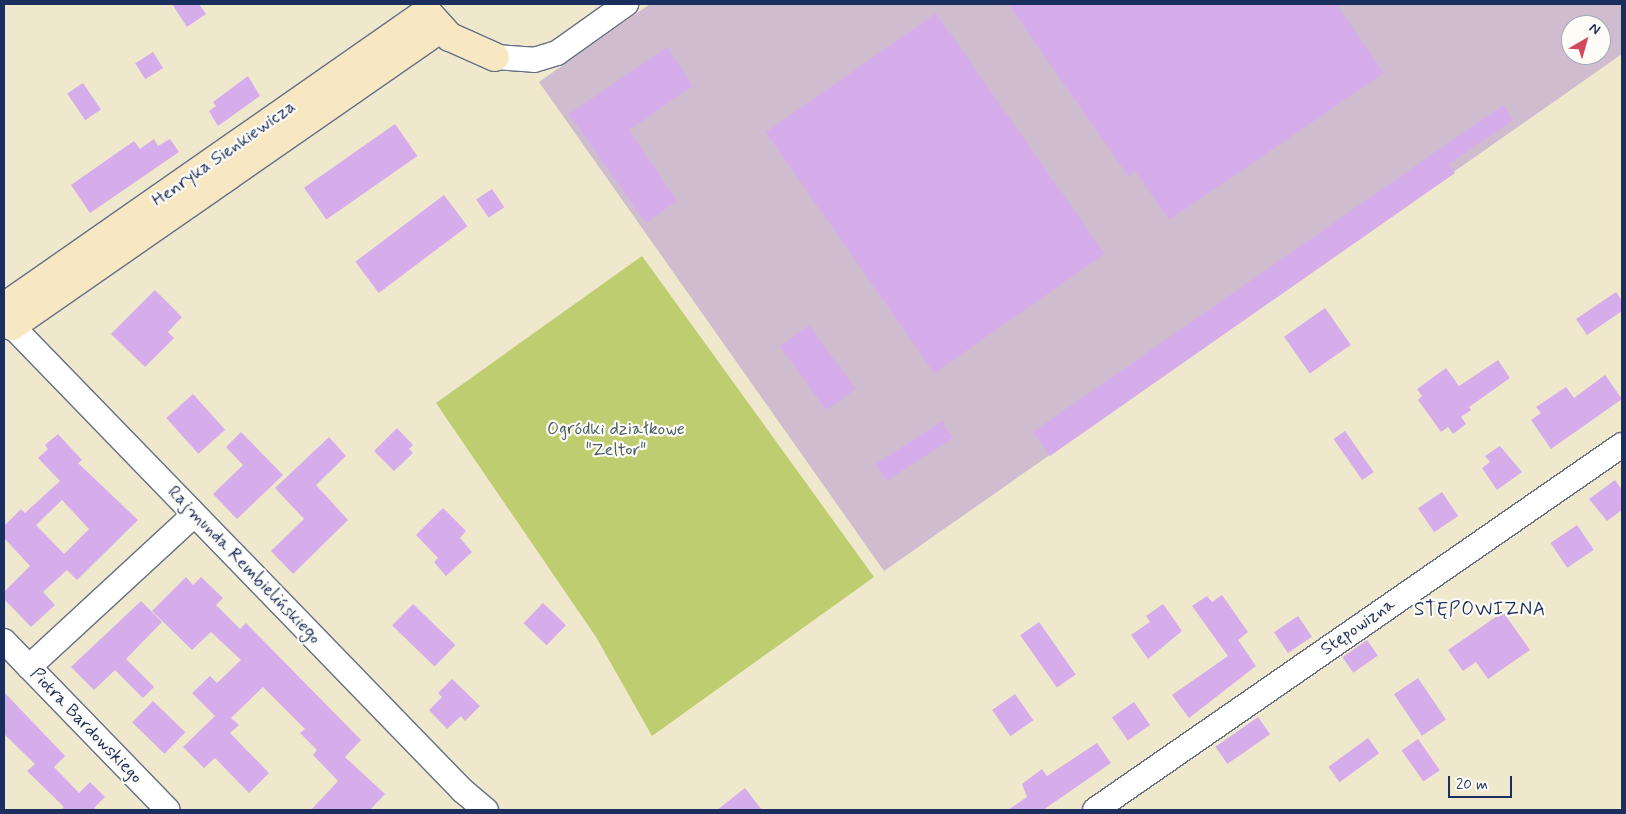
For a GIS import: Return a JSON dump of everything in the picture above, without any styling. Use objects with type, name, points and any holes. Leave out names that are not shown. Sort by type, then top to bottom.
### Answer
[{"type":"street","name":"Henryka Sienkiewicza","points":[[7,317],[430,15],[466,46],[495,57],[534,60],[556,53],[626,4]]},
{"type":"street","name":"Rajmunda Rembielińskiego","points":[[7,317],[194,515],[463,791],[486,810]]},
{"type":"street","name":"Stępowizna","points":[[1095,810],[1622,445]]},
{"type":"street","points":[[29,667],[194,515]]},
{"type":"street","name":"Piotra Bardowskiego","points":[[4,641],[168,810]]},
{"type":"shaded area","points":[[650,4],[1622,4],[1622,54],[1611,62],[1611,15],[1561,15],[1561,65],[1606,65],[884,571],[539,82]]},
{"type":"green space","name":"Ogródki działkowe \"Zeltor\"","points":[[642,256],[874,577],[652,736],[596,637],[436,403]]},
{"type":"building","points":[[172,4],[199,4],[206,14],[187,27]]},
{"type":"building","points":[[1008,4],[1336,4],[1384,73],[1169,220],[1135,171],[1128,176]]},
{"type":"building","points":[[936,13],[1105,254],[934,373],[766,132]]},
{"type":"building","points":[[667,47],[693,86],[629,130],[677,201],[646,223],[569,114]]},
{"type":"building","points":[[153,52],[163,68],[145,79],[135,63]]},
{"type":"building","points":[[248,76],[260,96],[218,126],[209,111],[216,106],[213,102]]},
{"type":"building","points":[[83,83],[101,110],[85,120],[67,94]]},
{"type":"building","points":[[1503,105],[1513,120],[1449,164],[1455,173],[1050,456],[1033,432]]},
{"type":"building","points":[[395,124],[417,156],[326,220],[304,188]]},
{"type":"building","points":[[154,139],[158,146],[170,139],[179,152],[90,213],[71,185],[134,141],[140,149]]},
{"type":"building","points":[[492,189],[504,207],[489,218],[476,200]]},
{"type":"building","points":[[444,195],[467,226],[379,293],[355,262]]},
{"type":"building","points":[[155,290],[182,317],[168,332],[174,338],[145,367],[111,334]]},
{"type":"building","points":[[1616,292],[1622,301],[1622,311],[1587,335],[1576,319]]},
{"type":"building","points":[[1325,308],[1351,345],[1310,374],[1284,337]]},
{"type":"building","points":[[809,325],[855,389],[826,410],[780,346]]},
{"type":"building","points":[[1498,360],[1510,378],[1469,407],[1471,410],[1461,417],[1466,424],[1453,434],[1448,427],[1441,432],[1418,400],[1422,396],[1417,389],[1446,368],[1459,386]]},
{"type":"building","points":[[1605,375],[1622,399],[1551,449],[1531,420],[1541,413],[1536,407],[1566,387],[1574,398]]},
{"type":"building","points":[[193,394],[225,430],[198,454],[166,418]]},
{"type":"building","points":[[942,421],[953,438],[887,481],[876,464]]},
{"type":"building","points":[[397,428],[413,445],[409,449],[413,453],[394,471],[374,451]]},
{"type":"building","points":[[1345,431],[1374,472],[1362,480],[1334,439]]},
{"type":"building","points":[[241,432],[283,475],[237,519],[213,494],[243,465],[226,447]]},
{"type":"building","points":[[58,434],[82,460],[78,463],[138,520],[77,580],[67,570],[43,592],[55,605],[31,627],[4,599],[4,592],[30,566],[4,538],[4,526],[21,509],[25,513],[60,481],[38,458],[48,449],[45,445]],"holes":[[[62,500],[89,529],[64,554],[36,525]]]},
{"type":"building","points":[[329,437],[346,456],[316,485],[348,520],[293,574],[271,551],[304,519],[275,488]]},
{"type":"building","points":[[1500,446],[1522,472],[1497,490],[1482,468],[1490,462],[1485,456]]},
{"type":"building","points":[[1615,480],[1622,490],[1622,510],[1607,521],[1589,499]]},
{"type":"building","points":[[1442,492],[1458,516],[1434,532],[1418,508]]},
{"type":"building","points":[[443,508],[466,531],[460,538],[472,552],[446,576],[434,562],[438,558],[416,535]]},
{"type":"building","points":[[1577,525],[1594,550],[1567,568],[1550,543]]},
{"type":"building","points":[[186,577],[193,585],[201,577],[223,598],[216,605],[240,629],[246,623],[361,740],[345,757],[385,794],[370,810],[311,810],[338,781],[313,755],[317,750],[300,733],[305,729],[263,687],[231,718],[239,725],[230,733],[269,773],[249,793],[215,758],[204,768],[183,747],[215,716],[192,693],[210,676],[217,683],[241,660],[211,632],[192,650],[152,611]]},
{"type":"building","points":[[1222,595],[1248,632],[1238,640],[1256,666],[1189,718],[1172,695],[1228,656],[1192,606],[1207,596],[1212,602]]},
{"type":"building","points":[[141,601],[162,622],[126,659],[154,687],[143,698],[115,670],[94,690],[71,667]]},
{"type":"building","points":[[543,603],[566,625],[547,645],[524,623]]},
{"type":"building","points":[[413,604],[455,645],[435,667],[392,626]]},
{"type":"building","points":[[1163,604],[1182,631],[1148,659],[1131,635],[1150,622],[1146,616]]},
{"type":"building","points":[[1503,612],[1530,650],[1488,679],[1476,662],[1463,671],[1448,650]]},
{"type":"building","points":[[1298,616],[1312,637],[1288,653],[1274,632]]},
{"type":"building","points":[[1039,622],[1076,674],[1057,688],[1020,635]]},
{"type":"building","points":[[1367,640],[1378,656],[1353,673],[1342,657]]},
{"type":"building","points":[[1418,678],[1446,719],[1422,736],[1394,694]]},
{"type":"building","points":[[452,679],[480,706],[465,721],[461,716],[447,729],[429,710],[442,697],[438,693]]},
{"type":"building","points":[[4,692],[65,756],[54,767],[79,793],[90,782],[105,797],[94,808],[97,810],[61,810],[64,807],[27,771],[35,764],[4,734]]},
{"type":"building","points":[[1015,694],[1033,720],[1010,736],[992,710]]},
{"type":"building","points":[[153,701],[185,732],[165,754],[132,723]]},
{"type":"building","points":[[1134,702],[1150,725],[1128,740],[1112,717]]},
{"type":"building","points":[[1258,717],[1270,734],[1227,764],[1215,747]]},
{"type":"building","points":[[1368,738],[1379,753],[1340,782],[1328,767]]},
{"type":"building","points":[[1418,739],[1440,770],[1423,782],[1402,750]]},
{"type":"building","points":[[1097,743],[1111,763],[1043,810],[1008,810],[1027,797],[1022,784],[1042,769],[1047,776]]},
{"type":"building","points":[[745,788],[762,810],[717,810]]},
{"type":"district","name":"STĘPOWIZNA","points":[[1480,610]]}]
